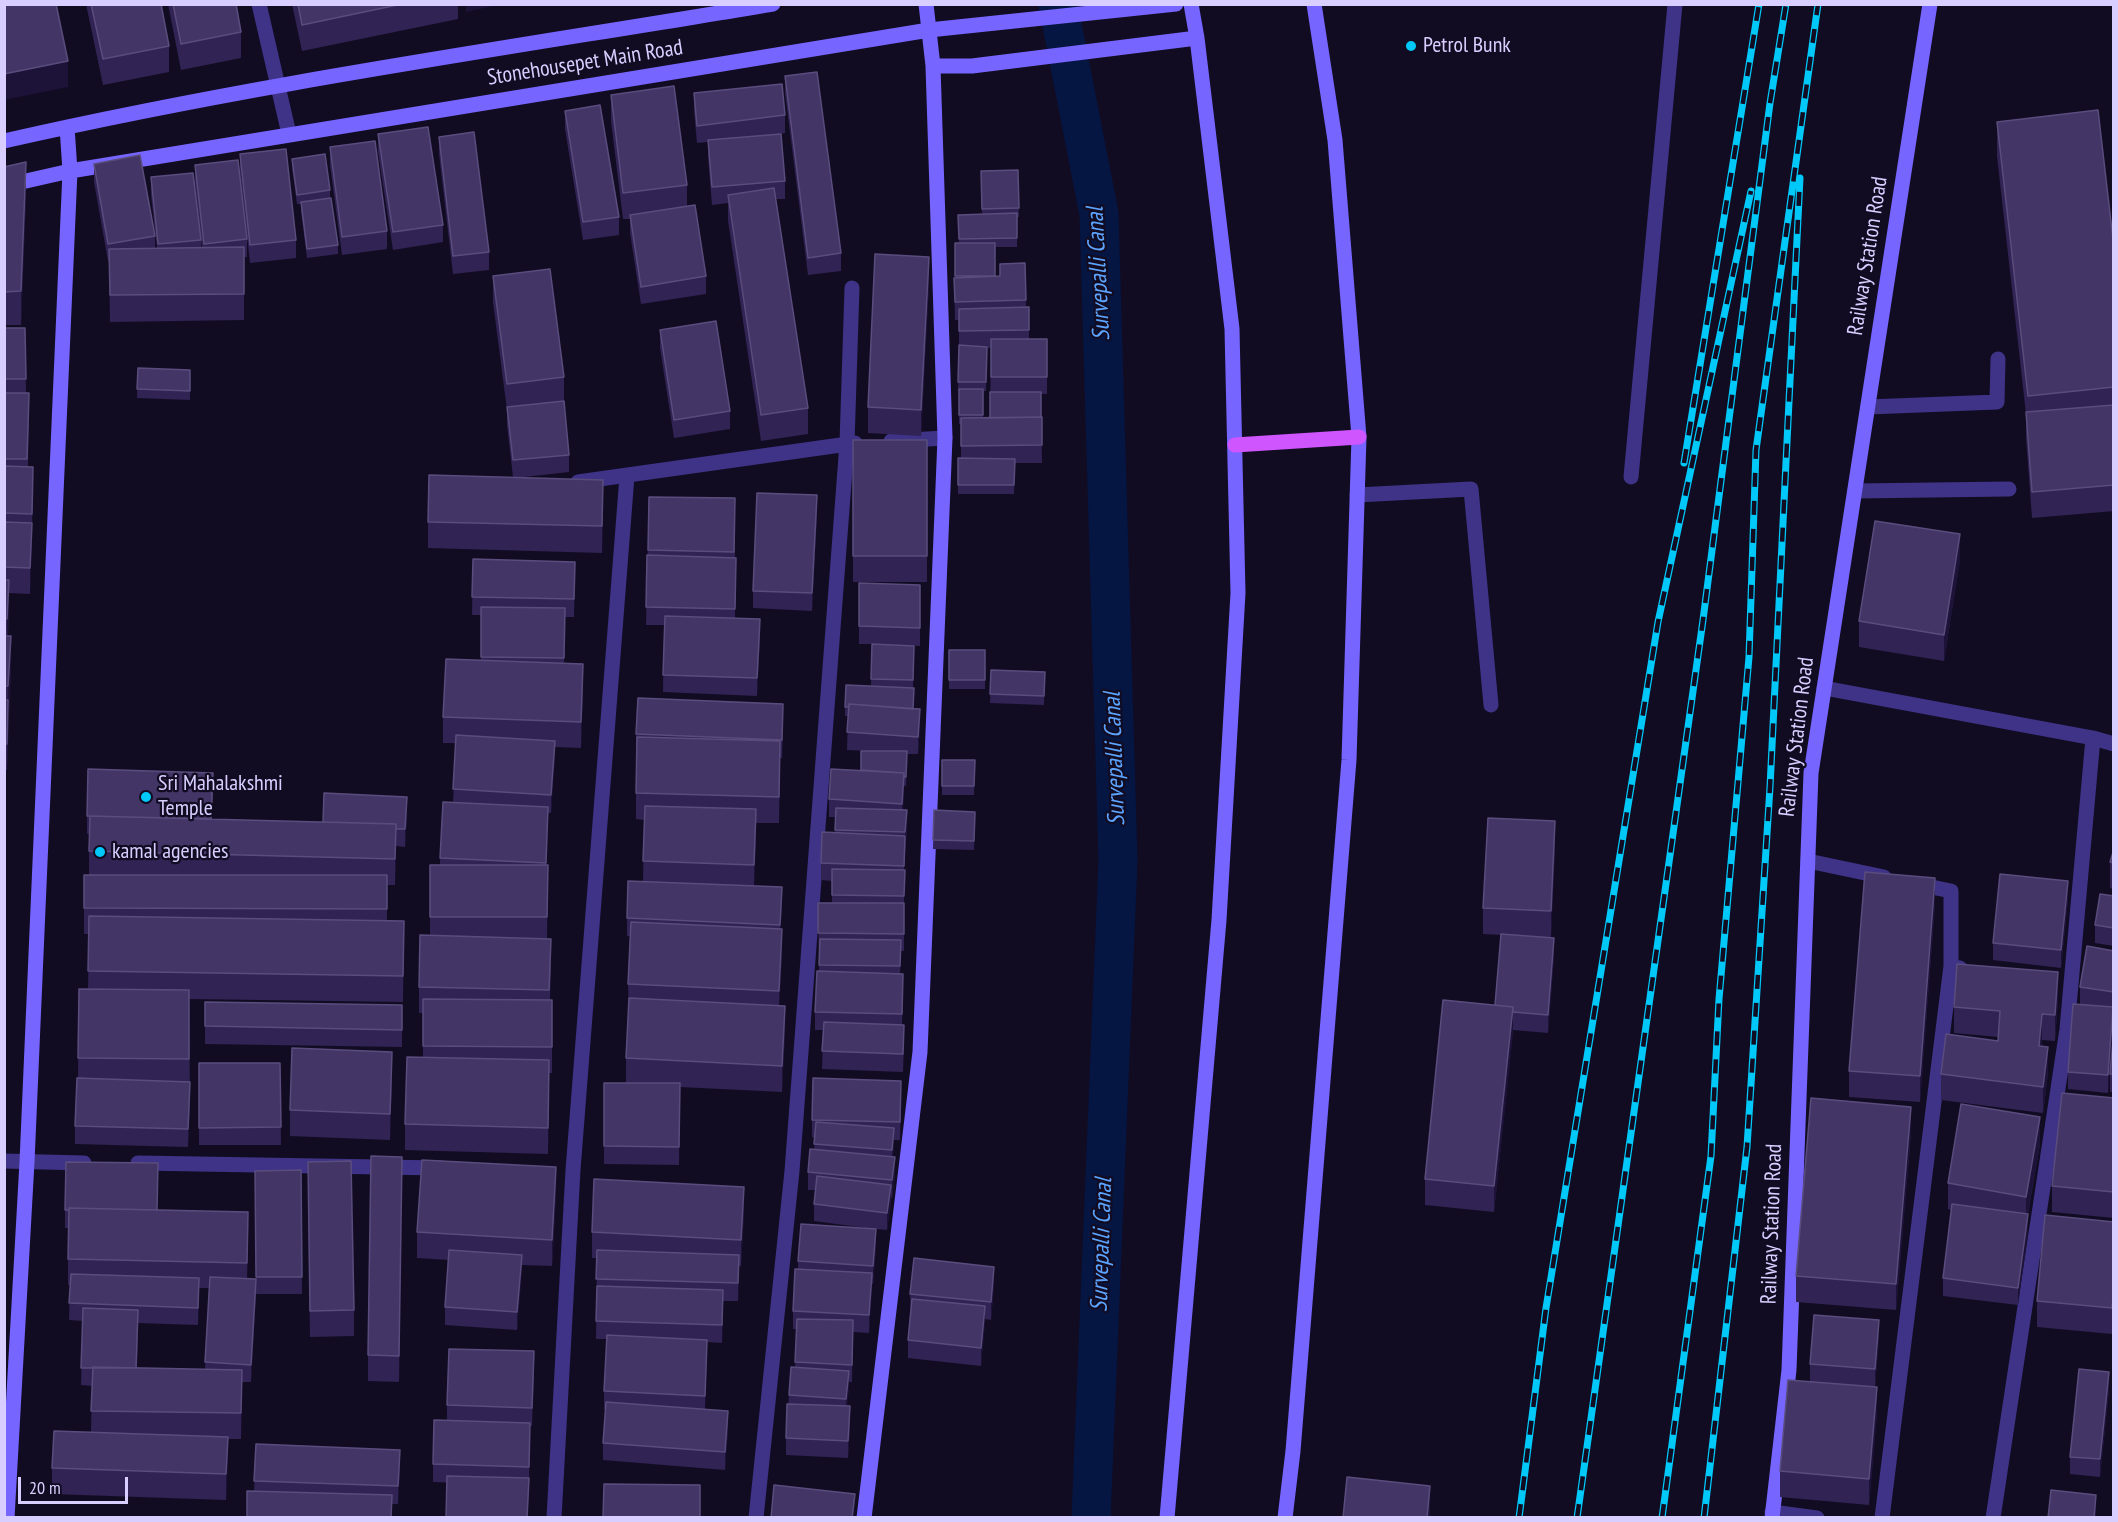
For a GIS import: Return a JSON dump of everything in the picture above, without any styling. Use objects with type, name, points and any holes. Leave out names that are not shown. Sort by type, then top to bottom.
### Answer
[{"type":"main road","points":[[4,141],[278,86],[773,4]]},
{"type":"main road","points":[[864,1518],[920,1052],[945,438],[933,66],[926,4]]},
{"type":"main road","name":"Stonehousepet Main Road","points":[[4,186],[70,171],[289,134],[928,30],[1176,4]]},
{"type":"main road","points":[[1167,1518],[1219,920],[1238,593],[1232,329],[1191,4]]},
{"type":"main road","points":[[1285,1518],[1294,1439],[1349,760],[1358,495],[1359,437],[1335,140],[1314,4]]},
{"type":"main road","name":"Railway Station Road","points":[[1772,1515],[1789,1370],[1811,773],[1930,4]]},
{"type":"main road","points":[[933,66],[972,66],[1197,38]]},
{"type":"main road","points":[[7,1518],[27,1162],[70,171],[66,127]]},
{"type":"main road","points":[[1235,445],[1359,437]]},
{"type":"street","points":[[259,4],[289,134]]},
{"type":"street","points":[[1631,477],[1675,4]]},
{"type":"street","points":[[756,1518],[792,1171],[847,443],[852,288]]},
{"type":"street","points":[[1868,407],[1997,402],[1998,359]]},
{"type":"street","points":[[559,484],[847,443],[945,438]]},
{"type":"street","points":[[554,1518],[567,1170],[627,476]]},
{"type":"street","points":[[1358,495],[1471,489],[1491,705]]},
{"type":"street","points":[[1855,490],[2009,489]]},
{"type":"street","points":[[1824,687],[2093,738],[2114,744]]},
{"type":"street","points":[[1993,1518],[2067,1029],[2065,989],[2093,738]]},
{"type":"street","points":[[1808,861],[1951,891],[1951,966],[1882,1518]]},
{"type":"street","points":[[1951,966],[1973,970]]},
{"type":"street","points":[[4,1161],[98,1163]]},
{"type":"street","points":[[122,1163],[454,1168]]},
{"type":"street","points":[[1772,1515],[1817,1518]]},
{"type":"building","points":[[4,4],[56,4],[68,61],[4,74]]},
{"type":"building","points":[[91,4],[161,4],[169,46],[103,59]]},
{"type":"building","points":[[173,4],[236,4],[241,32],[181,44]]},
{"type":"building","points":[[298,4],[402,4],[302,25]]},
{"type":"building","points":[[817,72],[841,253],[808,258],[785,76]]},
{"type":"building","points":[[782,84],[785,115],[697,126],[694,93]]},
{"type":"building","points":[[674,86],[687,185],[623,193],[611,95]]},
{"type":"building","points":[[600,105],[619,217],[583,222],[565,111]]},
{"type":"building","points":[[2098,110],[2114,248],[2114,387],[2028,396],[1997,122]]},
{"type":"building","points":[[428,127],[443,225],[393,232],[378,134]]},
{"type":"building","points":[[474,132],[489,252],[453,256],[439,137]]},
{"type":"building","points":[[781,134],[785,181],[712,187],[708,140]]},
{"type":"building","points":[[375,141],[387,231],[342,237],[330,147]]},
{"type":"building","points":[[286,149],[296,240],[250,245],[240,154]]},
{"type":"building","points":[[325,154],[330,190],[297,195],[292,159]]},
{"type":"building","points":[[140,155],[155,236],[108,244],[94,164]]},
{"type":"building","points":[[238,160],[247,239],[204,244],[195,165]]},
{"type":"building","points":[[26,162],[21,291],[4,292],[4,167]]},
{"type":"building","points":[[1018,170],[1019,208],[982,209],[981,171]]},
{"type":"building","points":[[193,173],[201,240],[158,244],[151,177]]},
{"type":"building","points":[[774,188],[808,408],[761,415],[728,195]]},
{"type":"building","points":[[331,198],[338,245],[307,249],[301,202]]},
{"type":"building","points":[[695,205],[706,276],[641,287],[630,215]]},
{"type":"building","points":[[1017,213],[1017,238],[959,239],[958,215]]},
{"type":"building","points":[[955,243],[995,243],[995,276],[955,276]]},
{"type":"building","points":[[244,247],[244,294],[110,295],[109,249]]},
{"type":"building","points":[[875,254],[929,257],[921,410],[868,407]]},
{"type":"building","points":[[1025,263],[1026,300],[955,302],[954,278],[1000,276],[1000,264]]},
{"type":"building","points":[[550,269],[564,377],[507,384],[493,276]]},
{"type":"building","points":[[1029,307],[1029,330],[959,331],[959,309]]},
{"type":"building","points":[[716,321],[730,411],[674,420],[660,330]]},
{"type":"building","points":[[4,328],[25,328],[26,379],[4,379]]},
{"type":"building","points":[[991,339],[1047,339],[1047,377],[991,377]]},
{"type":"building","points":[[959,345],[987,347],[986,382],[958,382]]},
{"type":"building","points":[[138,368],[190,370],[190,391],[137,389]]},
{"type":"building","points":[[959,389],[983,389],[983,415],[959,415]]},
{"type":"building","points":[[990,392],[1041,392],[1041,417],[990,418]]},
{"type":"building","points":[[4,393],[29,393],[27,459],[4,459]]},
{"type":"building","points":[[564,401],[569,455],[513,460],[507,407]]},
{"type":"building","points":[[2114,405],[2114,485],[2032,492],[2026,412]]},
{"type":"building","points":[[1042,417],[1042,445],[961,446],[961,418]]},
{"type":"building","points":[[853,440],[927,440],[927,556],[853,556]]},
{"type":"building","points":[[958,458],[1015,459],[1014,485],[958,485]]},
{"type":"building","points":[[4,466],[33,467],[32,514],[4,513]]},
{"type":"building","points":[[429,475],[603,480],[602,526],[428,522]]},
{"type":"building","points":[[757,493],[817,495],[812,593],[753,591]]},
{"type":"building","points":[[649,497],[735,498],[734,552],[648,550]]},
{"type":"building","points":[[1875,521],[1960,534],[1944,635],[1859,621]]},
{"type":"building","points":[[4,522],[32,523],[30,568],[4,567]]},
{"type":"building","points":[[647,555],[736,558],[735,609],[646,607]]},
{"type":"building","points":[[473,559],[575,562],[574,599],[472,597]]},
{"type":"building","points":[[4,580],[9,580],[7,619],[4,619]]},
{"type":"building","points":[[859,583],[920,585],[920,628],[859,626]]},
{"type":"building","points":[[481,607],[565,608],[564,658],[481,657]]},
{"type":"building","points":[[665,616],[760,619],[757,678],[663,675]]},
{"type":"building","points":[[4,636],[11,636],[8,686],[4,686]]},
{"type":"building","points":[[872,644],[914,646],[913,680],[871,679]]},
{"type":"building","points":[[949,650],[985,650],[985,680],[949,680]]},
{"type":"building","points":[[446,659],[583,664],[581,722],[443,717]]},
{"type":"building","points":[[991,670],[1045,672],[1044,696],[990,694]]},
{"type":"building","points":[[846,685],[914,688],[913,709],[849,704],[849,707],[845,707]]},
{"type":"building","points":[[638,698],[783,704],[782,740],[636,734]]},
{"type":"building","points":[[4,700],[8,700],[7,744],[4,744]]},
{"type":"building","points":[[849,704],[920,709],[918,737],[847,732]]},
{"type":"building","points":[[456,735],[555,741],[551,795],[453,789]]},
{"type":"building","points":[[637,737],[780,741],[779,797],[636,793]]},
{"type":"building","points":[[861,751],[907,751],[906,777],[904,773],[861,770]]},
{"type":"building","points":[[942,760],[975,760],[974,786],[942,786]]},
{"type":"building","points":[[88,769],[213,773],[211,819],[87,816]]},
{"type":"building","points":[[831,769],[904,773],[902,804],[829,799]]},
{"type":"building","points":[[324,793],[407,797],[405,829],[396,829],[396,824],[323,822]]},
{"type":"building","points":[[443,802],[548,807],[546,863],[440,858]]},
{"type":"building","points":[[645,806],[756,809],[754,865],[643,861]]},
{"type":"building","points":[[836,808],[907,810],[905,832],[835,830]]},
{"type":"building","points":[[934,810],[975,812],[974,841],[933,840]]},
{"type":"building","points":[[90,816],[396,824],[395,859],[89,851]]},
{"type":"building","points":[[1488,818],[1555,821],[1551,911],[1483,908]]},
{"type":"building","points":[[822,832],[905,836],[904,866],[821,863]]},
{"type":"building","points":[[2114,849],[2114,863],[2110,862]]},
{"type":"building","points":[[430,865],[548,865],[547,917],[430,917]]},
{"type":"building","points":[[832,869],[905,870],[904,896],[832,895]]},
{"type":"building","points":[[1865,872],[1935,878],[1920,1076],[1849,1071]]},
{"type":"building","points":[[2000,874],[2068,881],[2061,950],[1993,943]]},
{"type":"building","points":[[84,875],[387,875],[387,909],[84,908]]},
{"type":"building","points":[[628,881],[782,887],[780,925],[627,918]]},
{"type":"building","points":[[2100,894],[2114,896],[2114,928],[2095,925]]},
{"type":"building","points":[[818,903],[904,903],[904,934],[818,933]]},
{"type":"building","points":[[89,916],[404,921],[403,976],[88,971]]},
{"type":"building","points":[[631,922],[782,929],[779,991],[628,984]]},
{"type":"building","points":[[1501,934],[1554,938],[1548,1015],[1513,1012],[1513,1007],[1495,1005]]},
{"type":"building","points":[[420,935],[551,939],[549,990],[419,987]]},
{"type":"building","points":[[820,939],[901,940],[900,966],[819,965]]},
{"type":"building","points":[[2087,946],[2114,951],[2114,992],[2080,987]]},
{"type":"building","points":[[1957,964],[2058,972],[2055,1015],[2042,1014],[2039,1046],[2048,1047],[2043,1087],[1941,1074],[1946,1034],[1998,1041],[2000,1011],[1954,1007]]},
{"type":"building","points":[[817,971],[903,974],[902,1014],[815,1012]]},
{"type":"building","points":[[79,989],[189,990],[189,1059],[78,1058]]},
{"type":"building","points":[[629,998],[785,1006],[782,1066],[626,1058]]},
{"type":"building","points":[[423,999],[552,1000],[552,1047],[423,1046]]},
{"type":"building","points":[[1443,1000],[1513,1007],[1494,1186],[1425,1179]]},
{"type":"building","points":[[205,1002],[402,1005],[402,1030],[205,1026]]},
{"type":"building","points":[[2073,1004],[2113,1007],[2108,1075],[2068,1072]]},
{"type":"building","points":[[824,1022],[904,1025],[903,1054],[822,1051]]},
{"type":"building","points":[[2114,1029],[2114,1074],[2110,1074]]},
{"type":"building","points":[[292,1048],[392,1052],[390,1114],[290,1110]]},
{"type":"building","points":[[407,1057],[549,1060],[548,1128],[405,1124]]},
{"type":"building","points":[[199,1063],[280,1063],[281,1127],[199,1128]]},
{"type":"building","points":[[77,1078],[190,1082],[188,1129],[75,1126]]},
{"type":"building","points":[[813,1078],[901,1081],[900,1122],[812,1120]]},
{"type":"building","points":[[604,1083],[680,1083],[679,1147],[604,1146]]},
{"type":"building","points":[[2062,1093],[2114,1098],[2114,1192],[2052,1186]]},
{"type":"building","points":[[1811,1098],[1911,1107],[1896,1284],[1796,1276]]},
{"type":"building","points":[[1961,1104],[2040,1117],[2026,1197],[1948,1183]]},
{"type":"building","points":[[816,1122],[894,1128],[892,1150],[814,1144]]},
{"type":"building","points":[[810,1149],[895,1157],[892,1180],[808,1172]]},
{"type":"building","points":[[371,1156],[402,1157],[399,1356],[368,1355]]},
{"type":"building","points":[[422,1160],[556,1167],[552,1240],[417,1232]]},
{"type":"building","points":[[351,1161],[354,1310],[310,1311],[308,1162]]},
{"type":"building","points":[[66,1162],[158,1163],[157,1210],[69,1208],[65,1210]]},
{"type":"building","points":[[301,1170],[302,1277],[256,1277],[255,1171]]},
{"type":"building","points":[[817,1176],[891,1185],[887,1213],[814,1204]]},
{"type":"building","points":[[594,1179],[744,1187],[741,1240],[592,1232]]},
{"type":"building","points":[[1952,1204],[2028,1214],[2018,1288],[1943,1278]]},
{"type":"building","points":[[69,1208],[248,1212],[247,1263],[68,1259]]},
{"type":"building","points":[[2045,1215],[2114,1222],[2112,1308],[2037,1301]]},
{"type":"building","points":[[801,1224],[876,1229],[873,1266],[798,1261]]},
{"type":"building","points":[[449,1250],[522,1255],[517,1312],[445,1307]]},
{"type":"building","points":[[597,1250],[739,1255],[738,1283],[596,1279]]},
{"type":"building","points":[[914,1258],[994,1267],[991,1302],[910,1294]]},
{"type":"building","points":[[795,1269],[872,1273],[869,1315],[793,1311]]},
{"type":"building","points":[[71,1274],[199,1278],[198,1308],[69,1303]]},
{"type":"building","points":[[210,1277],[256,1279],[251,1365],[205,1362]]},
{"type":"building","points":[[597,1286],[723,1290],[722,1325],[596,1321]]},
{"type":"building","points":[[912,1299],[985,1306],[981,1348],[908,1340]]},
{"type":"building","points":[[83,1308],[138,1310],[136,1368],[81,1368]]},
{"type":"building","points":[[1814,1315],[1879,1320],[1875,1369],[1810,1364]]},
{"type":"building","points":[[797,1319],[853,1320],[852,1365],[795,1362]]},
{"type":"building","points":[[607,1335],[707,1340],[705,1396],[604,1391]]},
{"type":"building","points":[[449,1349],[534,1351],[532,1408],[447,1405]]},
{"type":"building","points":[[93,1367],[242,1370],[241,1413],[91,1411]]},
{"type":"building","points":[[791,1367],[849,1371],[846,1399],[789,1395]]},
{"type":"building","points":[[2079,1369],[2109,1372],[2100,1459],[2070,1457]]},
{"type":"building","points":[[1788,1380],[1877,1387],[1869,1479],[1780,1471]]},
{"type":"building","points":[[606,1402],[728,1411],[725,1452],[603,1443]]},
{"type":"building","points":[[787,1404],[850,1406],[848,1441],[786,1438]]},
{"type":"building","points":[[434,1420],[530,1423],[529,1467],[433,1464]]},
{"type":"building","points":[[54,1431],[228,1437],[226,1474],[52,1468]]},
{"type":"building","points":[[256,1444],[400,1450],[398,1486],[254,1481]]},
{"type":"building","points":[[447,1476],[529,1478],[527,1518],[446,1518]]},
{"type":"building","points":[[1347,1477],[1430,1486],[1427,1518],[1343,1518]]},
{"type":"building","points":[[604,1484],[700,1485],[700,1518],[603,1518]]},
{"type":"building","points":[[774,1485],[855,1494],[852,1518],[771,1518]]},
{"type":"building","points":[[2051,1490],[2096,1495],[2094,1518],[2048,1518]]},
{"type":"building","points":[[247,1491],[392,1495],[391,1518],[247,1518]]},
{"type":"waterway","name":"Survepalli Canal","points":[[1058,4],[1099,214],[1118,860],[1091,1518]]},
{"type":"railway","points":[[1684,463],[1759,4]]},
{"type":"railway","points":[[1577,1518],[1703,620],[1770,103],[1786,4]]},
{"type":"railway","points":[[1662,1518],[1711,1156],[1719,999],[1749,657],[1756,450],[1818,4]]},
{"type":"railway","points":[[1704,1518],[1747,1147],[1770,787],[1800,178]]},
{"type":"railway","points":[[1519,1518],[1546,1308],[1658,622],[1751,191]]},
{"type":"place","name":"Petrol Bunk","points":[[1411,46]]},
{"type":"place","name":"Sri Mahalakshmi Temple","points":[[146,797]]},
{"type":"place","name":"kamal agencies","points":[[100,852]]}]
